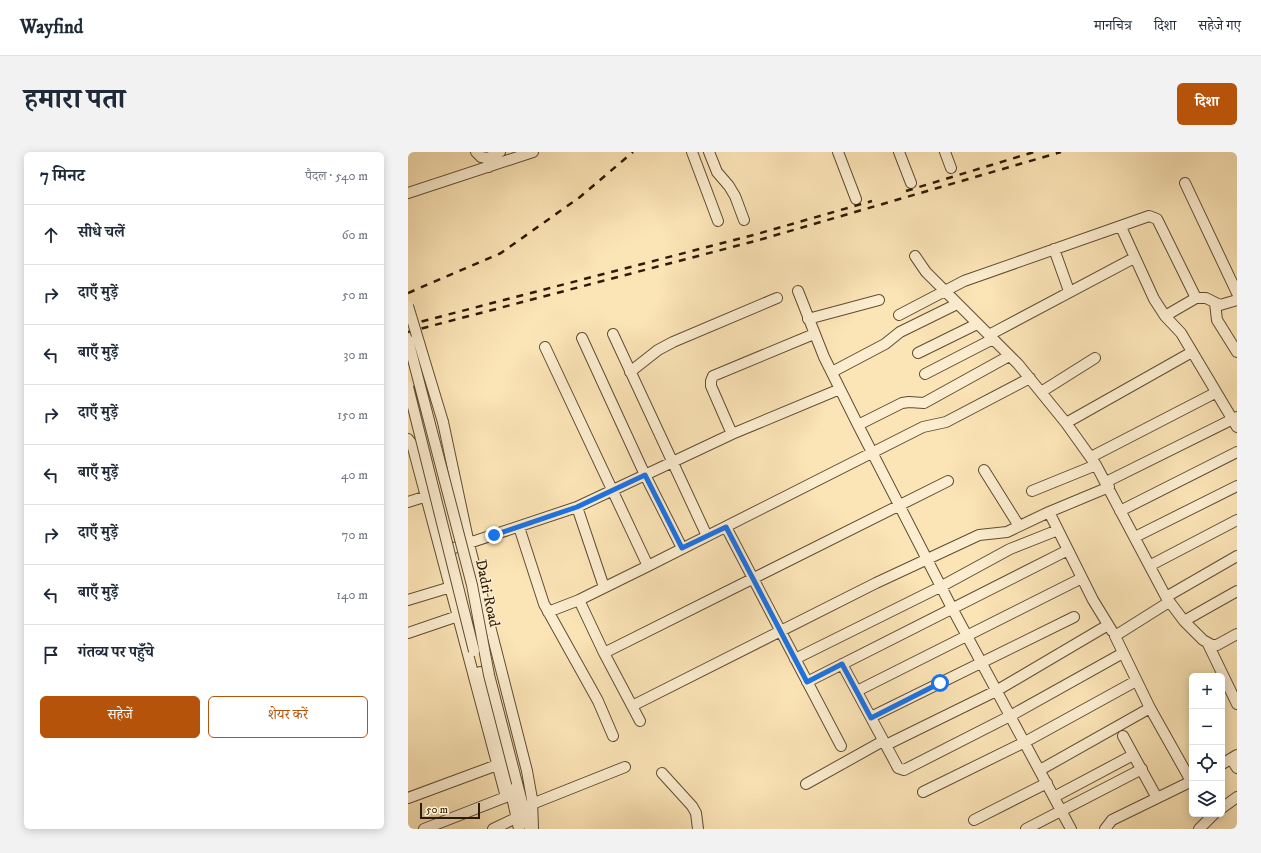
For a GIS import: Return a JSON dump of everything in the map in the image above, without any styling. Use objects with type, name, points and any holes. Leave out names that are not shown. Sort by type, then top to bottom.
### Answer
[{"type":"street","points":[[476,152],[488,162]]},
{"type":"street","points":[[488,162],[500,152]]},
{"type":"street","points":[[408,192],[488,162],[533,152]]},
{"type":"street","points":[[692,152],[718,221]]},
{"type":"street","points":[[710,152],[717,172],[735,196],[744,220]]},
{"type":"street","points":[[838,152],[856,199]]},
{"type":"street","points":[[899,152],[911,183]]},
{"type":"street","points":[[945,152],[951,168]]},
{"type":"street","points":[[1185,183],[1237,293]]},
{"type":"street","points":[[899,315],[946,292],[964,281],[1149,216],[1156,220],[1196,298]]},
{"type":"street","points":[[632,706],[927,559],[979,535],[1001,534],[1019,526],[1107,485],[1235,421],[1215,393],[1181,333],[1154,299],[1121,227]]},
{"type":"street","points":[[1054,249],[1069,291]]},
{"type":"street","points":[[915,256],[926,272],[1030,378],[1066,423],[1093,461],[1107,485],[1151,565],[1168,600],[1184,621],[1208,644],[1237,704]]},
{"type":"street","points":[[925,374],[1069,291],[1134,258]]},
{"type":"street","points":[[798,291],[814,334],[872,453],[967,637],[1071,829]]},
{"type":"street","points":[[630,372],[658,350],[673,342],[777,298]]},
{"type":"street","points":[[1166,316],[1196,298],[1206,298],[1220,304],[1237,300]]},
{"type":"street","points":[[808,319],[879,300]]},
{"type":"street","points":[[1215,303],[1217,320],[1237,352]]},
{"type":"street","points":[[832,372],[885,344],[900,332],[957,304]]},
{"type":"street","points":[[408,306],[443,422],[469,544],[527,771],[532,804],[533,829]]},
{"type":"street","points":[[918,353],[977,324]]},
{"type":"street","points":[[613,334],[707,536]]},
{"type":"street","points":[[732,434],[711,386],[713,376],[814,334]]},
{"type":"street","points":[[582,338],[645,475],[682,548]]},
{"type":"street","name":"Dadri Road","points":[[408,340],[472,585],[489,675],[529,829]]},
{"type":"street","points":[[545,347],[648,566]]},
{"type":"street","points":[[1066,423],[1192,352]]},
{"type":"street","points":[[858,425],[902,404],[909,402],[924,403],[1010,356]]},
{"type":"street","points":[[1041,392],[1095,358]]},
{"type":"street","points":[[548,612],[579,600],[648,566],[923,427],[946,422],[1030,378]]},
{"type":"street","name":"Dadri Road","points":[[408,387],[474,651],[509,783],[509,796],[519,829]]},
{"type":"street","points":[[442,552],[577,507],[732,434],[840,389]]},
{"type":"street","points":[[1032,491],[1093,461],[1215,393]]},
{"type":"street","points":[[409,440],[442,552],[497,765],[509,796],[424,829]]},
{"type":"street","points":[[1120,511],[1237,452]]},
{"type":"street","points":[[984,470],[1019,526]]},
{"type":"street","points":[[604,653],[948,481]]},
{"type":"street","points":[[1135,537],[1237,486]]},
{"type":"street","points":[[408,502],[426,496]]},
{"type":"street","points":[[577,507],[604,587]]},
{"type":"street","points":[[1049,512],[1150,708],[1189,777]]},
{"type":"street","points":[[1151,565],[1237,520]]},
{"type":"street","points":[[519,527],[548,612],[593,690],[613,736]]},
{"type":"street","points":[[726,527],[841,746]]},
{"type":"street","points":[[795,659],[942,586],[1010,549],[1058,530]]},
{"type":"street","points":[[807,682],[953,610],[1068,550]]},
{"type":"street","points":[[1114,636],[1237,556]]},
{"type":"street","points":[[857,691],[1082,578]]},
{"type":"street","points":[[408,600],[451,587]]},
{"type":"street","points":[[1184,621],[1237,591]]},
{"type":"street","points":[[579,600],[604,653],[640,721]]},
{"type":"street","points":[[408,633],[458,616]]},
{"type":"street","points":[[871,718],[1074,617]]},
{"type":"street","points":[[806,784],[885,743],[996,691],[1108,626]]},
{"type":"street","points":[[1208,644],[1217,645],[1237,634]]},
{"type":"street","points":[[842,664],[898,768],[904,770],[1010,716],[1123,653]]},
{"type":"street","points":[[923,792],[1025,742],[1136,680]]},
{"type":"street","points":[[1040,770],[1150,708]]},
{"type":"street","points":[[1123,736],[1157,798]]},
{"type":"street","points":[[1054,797],[1133,755]]},
{"type":"street","points":[[1230,759],[1237,768]]},
{"type":"street","points":[[408,798],[497,765]]},
{"type":"street","points":[[532,804],[625,767]]},
{"type":"street","points":[[1026,829],[1142,769]]},
{"type":"street","points":[[662,773],[692,806],[696,813],[698,829]]},
{"type":"street","points":[[1105,829],[1112,820],[1189,782]]},
{"type":"street","points":[[974,820],[1047,783]]},
{"type":"street","points":[[1225,806],[1237,797]]},
{"type":"street","points":[[1199,829],[1211,817]]},
{"type":"street","points":[[493,829],[516,818]]},
{"type":"railway","points":[[408,293],[501,253],[580,197],[633,152]]},
{"type":"railway","points":[[906,191],[1034,152]]},
{"type":"railway","points":[[408,332],[759,240],[1061,152]]},
{"type":"railway","points":[[408,325],[757,234],[872,201]]},
{"type":"route","points":[[494,535],[537,522],[577,507],[645,475],[682,548],[726,527],[807,682],[842,664],[871,718],[940,683]]}]
